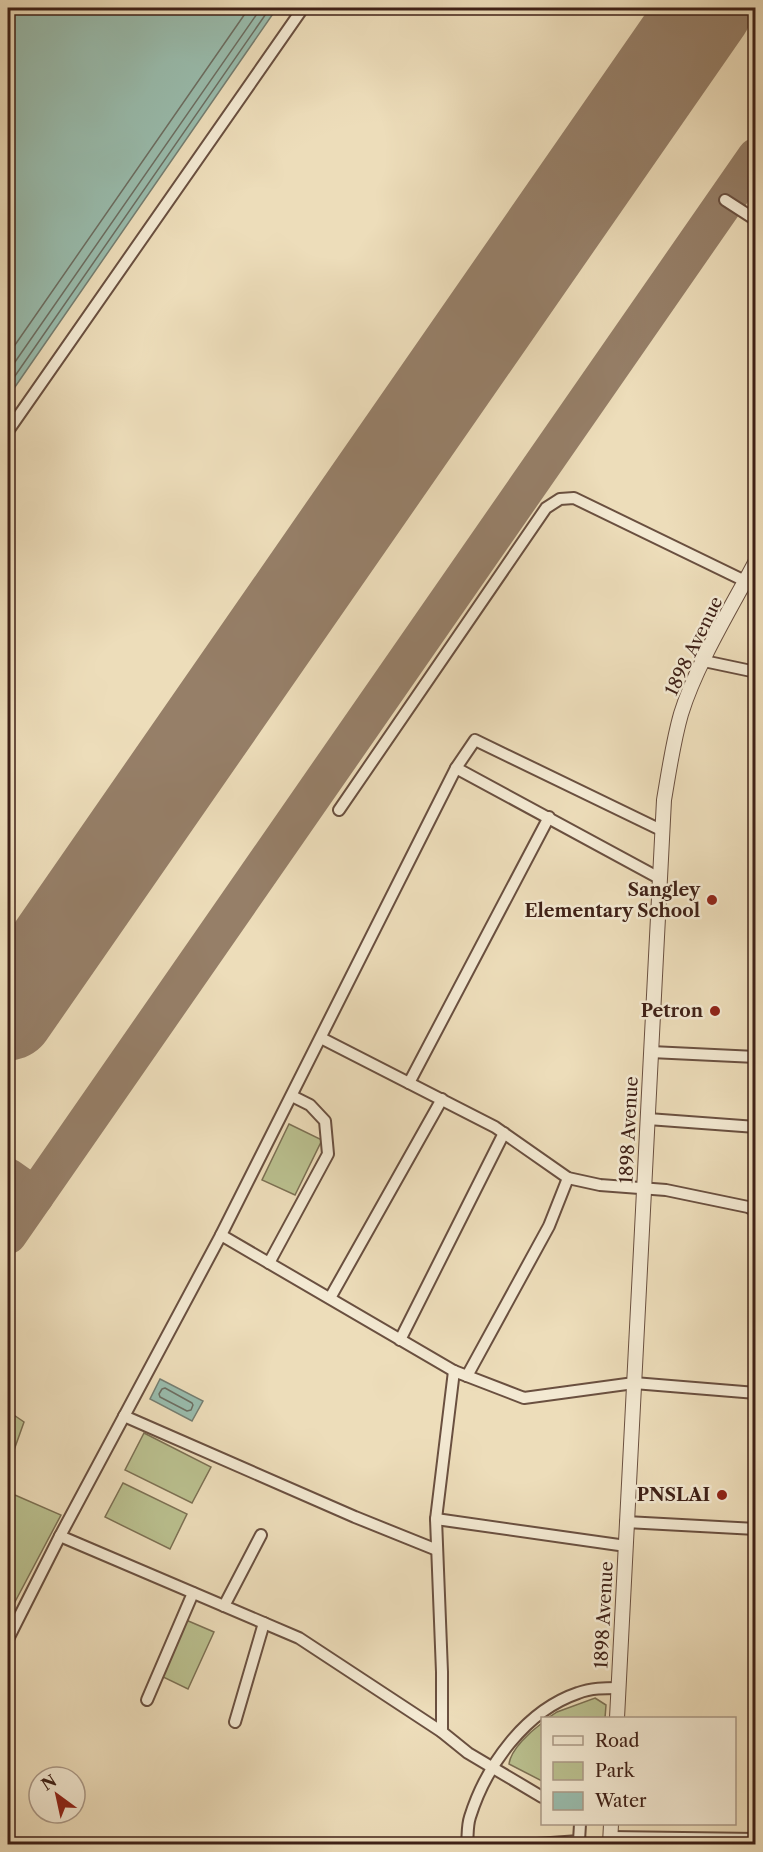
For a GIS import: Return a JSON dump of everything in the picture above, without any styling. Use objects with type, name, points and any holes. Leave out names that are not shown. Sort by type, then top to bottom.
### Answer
[{"type":"street","points":[[8,431],[303,8]]},
{"type":"street","points":[[725,200],[756,220]]},
{"type":"street","points":[[339,810],[546,508],[560,499],[574,498],[745,580]]},
{"type":"street","name":"1898 Avenue","points":[[617,1717],[664,800],[674,741],[682,712],[704,661],[755,564]]},
{"type":"street","points":[[704,661],[756,672]]},
{"type":"street","points":[[8,1639],[60,1536],[221,1235],[456,768],[475,740],[662,830]]},
{"type":"street","points":[[456,768],[659,878]]},
{"type":"street","points":[[409,1083],[549,817]]},
{"type":"street","points":[[321,1038],[504,1133],[568,1178],[600,1185],[666,1190],[748,1207],[756,1211]]},
{"type":"street","points":[[651,1052],[756,1057]]},
{"type":"street","points":[[269,1263],[328,1154],[325,1120],[310,1105],[292,1096]]},
{"type":"street","points":[[330,1298],[442,1099]]},
{"type":"street","points":[[648,1119],[756,1127]]},
{"type":"street","points":[[400,1340],[504,1133]]},
{"type":"street","points":[[467,1376],[549,1226],[568,1178]]},
{"type":"street","points":[[221,1235],[454,1371],[524,1398],[634,1383],[756,1393]]},
{"type":"street","points":[[442,1732],[436,1519],[454,1371]]},
{"type":"street","points":[[124,1416],[355,1517],[437,1550]]},
{"type":"street","points":[[436,1519],[626,1546]]},
{"type":"street","points":[[626,1522],[756,1529]]},
{"type":"street","points":[[225,1606],[261,1535]]},
{"type":"street","points":[[60,1536],[299,1638],[442,1732],[468,1753],[541,1796]]},
{"type":"street","points":[[147,1700],[193,1593]]},
{"type":"street","points":[[235,1722],[264,1623]]},
{"type":"street","points":[[467,1845],[469,1820],[492,1768],[512,1741],[536,1717],[562,1700],[579,1692],[619,1688]]},
{"type":"street","points":[[537,1845],[579,1840],[580,1825]]},
{"type":"street","points":[[610,1835],[756,1839]]},
{"type":"green space","points":[[289,1124],[322,1140],[295,1195],[262,1180]]},
{"type":"green space","points":[[8,1411],[24,1422],[8,1467]]},
{"type":"green space","points":[[144,1433],[211,1467],[192,1503],[125,1470]]},
{"type":"green space","points":[[123,1483],[187,1514],[170,1549],[105,1517]]},
{"type":"green space","points":[[8,1492],[61,1515],[8,1615]]},
{"type":"green space","points":[[186,1620],[214,1632],[188,1689],[161,1676]]},
{"type":"green space","points":[[595,1698],[606,1705],[605,1717],[550,1717]]},
{"type":"green space","points":[[541,1724],[541,1780],[509,1764],[513,1753]]},
{"type":"water","points":[[8,8],[277,8],[8,397]]},
{"type":"water","points":[[160,1379],[203,1401],[192,1421],[150,1399]]},
{"type":"taxiway","points":[[8,1235],[756,157]]},
{"type":"taxiway","points":[[8,1177],[35,1196]]},
{"type":"runway","points":[[8,1014],[706,8]]},
{"type":"place","name":"Sangley Elementary School","points":[[712,900]]},
{"type":"place","name":"Petron","points":[[715,1011]]},
{"type":"place","name":"PNSLAI","points":[[722,1495]]}]
